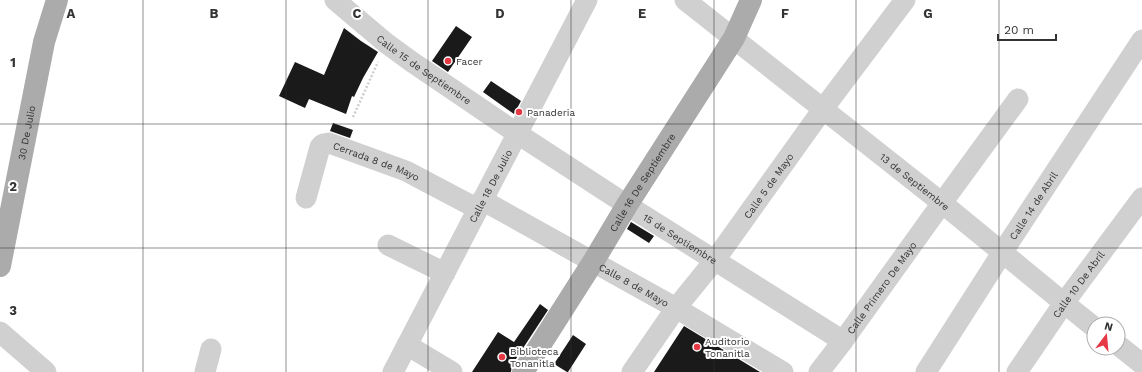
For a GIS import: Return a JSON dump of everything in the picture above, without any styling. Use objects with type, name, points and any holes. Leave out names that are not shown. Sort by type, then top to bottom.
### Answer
[{"type":"main road","name":"30 De Julio","points":[[0,266],[44,42],[57,0]]},
{"type":"main road","name":"Calle 16 De Septiembre","points":[[531,369],[627,204],[734,38],[751,0]]},
{"type":"street","name":"Calle 15 de Septiembre","points":[[335,0],[386,43],[518,134]]},
{"type":"street","name":"Calle 18 De Julio","points":[[393,372],[587,0]]},
{"type":"street","name":"13 de Septiembre","points":[[685,0],[942,203],[1086,321]]},
{"type":"street","name":"Calle 5 de Mayo","points":[[632,372],[676,308],[715,260],[823,109],[905,0]]},
{"type":"street","name":"Calle 14 de Abril","points":[[926,372],[1142,40]]},
{"type":"street","name":"Calle Primero De Mayo","points":[[819,372],[1018,99]]},
{"type":"street","name":"15 de Septiembre","points":[[518,134],[843,341]]},
{"type":"street","name":"Cerrada 8 de Mayo","points":[[306,198],[320,147],[323,144],[329,143],[406,171],[480,205]]},
{"type":"street","name":"Calle 10 De Abril","points":[[1017,372],[1064,304],[1142,198]]},
{"type":"street","name":"Calle 8 de Mayo","points":[[480,205],[593,262],[676,308],[783,372]]},
{"type":"street","points":[[388,245],[444,273]]},
{"type":"street","points":[[0,332],[46,372]]},
{"type":"street","points":[[407,346],[452,372]]},
{"type":"street","points":[[205,372],[211,349]]},
{"type":"street","points":[[1126,351],[1142,364]]},
{"type":"path","points":[[353,117],[386,43]]},
{"type":"building","points":[[456,26],[472,37],[448,72],[432,61]]},
{"type":"building","points":[[344,28],[378,52],[354,97],[352,96],[346,114],[309,99],[305,108],[279,96],[295,62],[324,75]]},
{"type":"building","points":[[491,81],[521,101],[514,114],[483,92]]},
{"type":"building","points":[[333,123],[353,130],[350,138],[330,131]]},
{"type":"building","points":[[631,222],[654,236],[649,243],[627,229]]},
{"type":"building","name":"Biblioteca Tonanitla","points":[[540,304],[548,310],[512,365],[511,372],[472,372],[498,332],[514,342]]},
{"type":"building","name":"Auditorio Tonanitla","points":[[684,326],[760,372],[654,372]]},
{"type":"building","points":[[573,335],[586,344],[567,372],[554,364]]},
{"type":"place","name":"Facer","points":[[448,61]]},
{"type":"place","name":"Panaderia","points":[[519,112]]},
{"type":"place","name":"Auditorio Tonanitla","points":[[697,347]]},
{"type":"place","name":"Biblioteca Tonanitla","points":[[502,357]]}]
